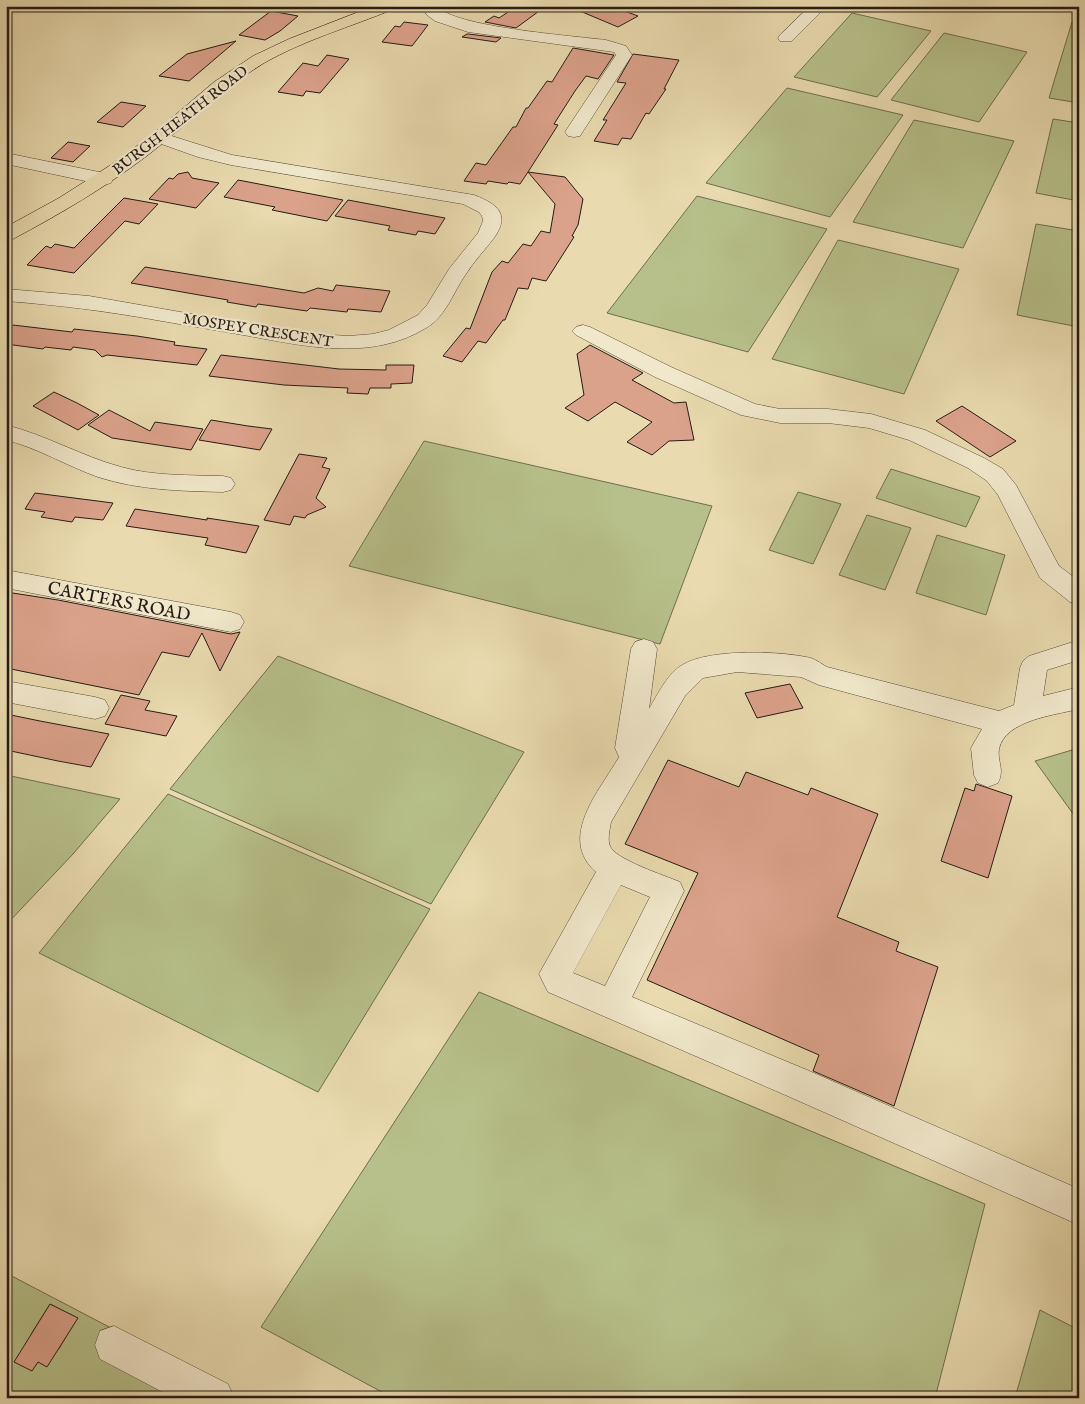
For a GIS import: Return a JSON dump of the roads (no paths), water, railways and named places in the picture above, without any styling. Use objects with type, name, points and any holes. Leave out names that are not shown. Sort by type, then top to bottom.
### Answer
[{"type":"main road","name":"BURGH HEATH ROAD","points":[[6,236],[82,194],[104,179],[160,138],[209,93],[242,69],[268,54],[388,6]]},
{"type":"street","points":[[6,8],[11,6]]},
{"type":"street","points":[[429,6],[441,18],[468,27],[606,45],[620,49],[624,54],[574,132]]},
{"type":"street","points":[[786,38],[819,6]]},
{"type":"street","name":"MOSPEY CRESCENT","points":[[6,295],[86,302],[298,338],[345,343],[376,341],[405,332],[432,315],[455,275],[486,236],[494,221],[492,213],[467,199],[231,160],[160,138]]},
{"type":"street","points":[[6,158],[104,179]]},
{"type":"street","points":[[582,331],[663,372],[749,410],[780,416],[828,416],[871,421],[917,435],[976,463],[995,474],[1008,491],[1048,572],[1079,594]]},
{"type":"street","points":[[6,432],[33,441],[84,464],[131,478],[152,481],[223,484]]},
{"type":"street","name":"CARTERS ROAD","points":[[6,579],[231,622]]},
{"type":"street","points":[[634,758],[629,748],[644,649]]},
{"type":"street","points":[[1027,711],[1033,668],[1038,663],[1079,650]]},
{"type":"street","points":[[612,1005],[669,891],[614,868],[601,860],[595,850],[593,839],[597,820],[675,689],[693,671],[712,665],[737,662],[806,667],[819,674],[972,716],[1001,722]]},
{"type":"street","points":[[640,681],[675,689]]},
{"type":"street","points":[[6,691],[95,708]]},
{"type":"street","points":[[988,775],[984,748],[1001,722],[1027,711],[1079,698]]},
{"type":"street","points":[[614,868],[556,974],[559,982],[795,1082],[1079,1207]]},
{"type":"street","points":[[114,1345],[214,1398]]}]
